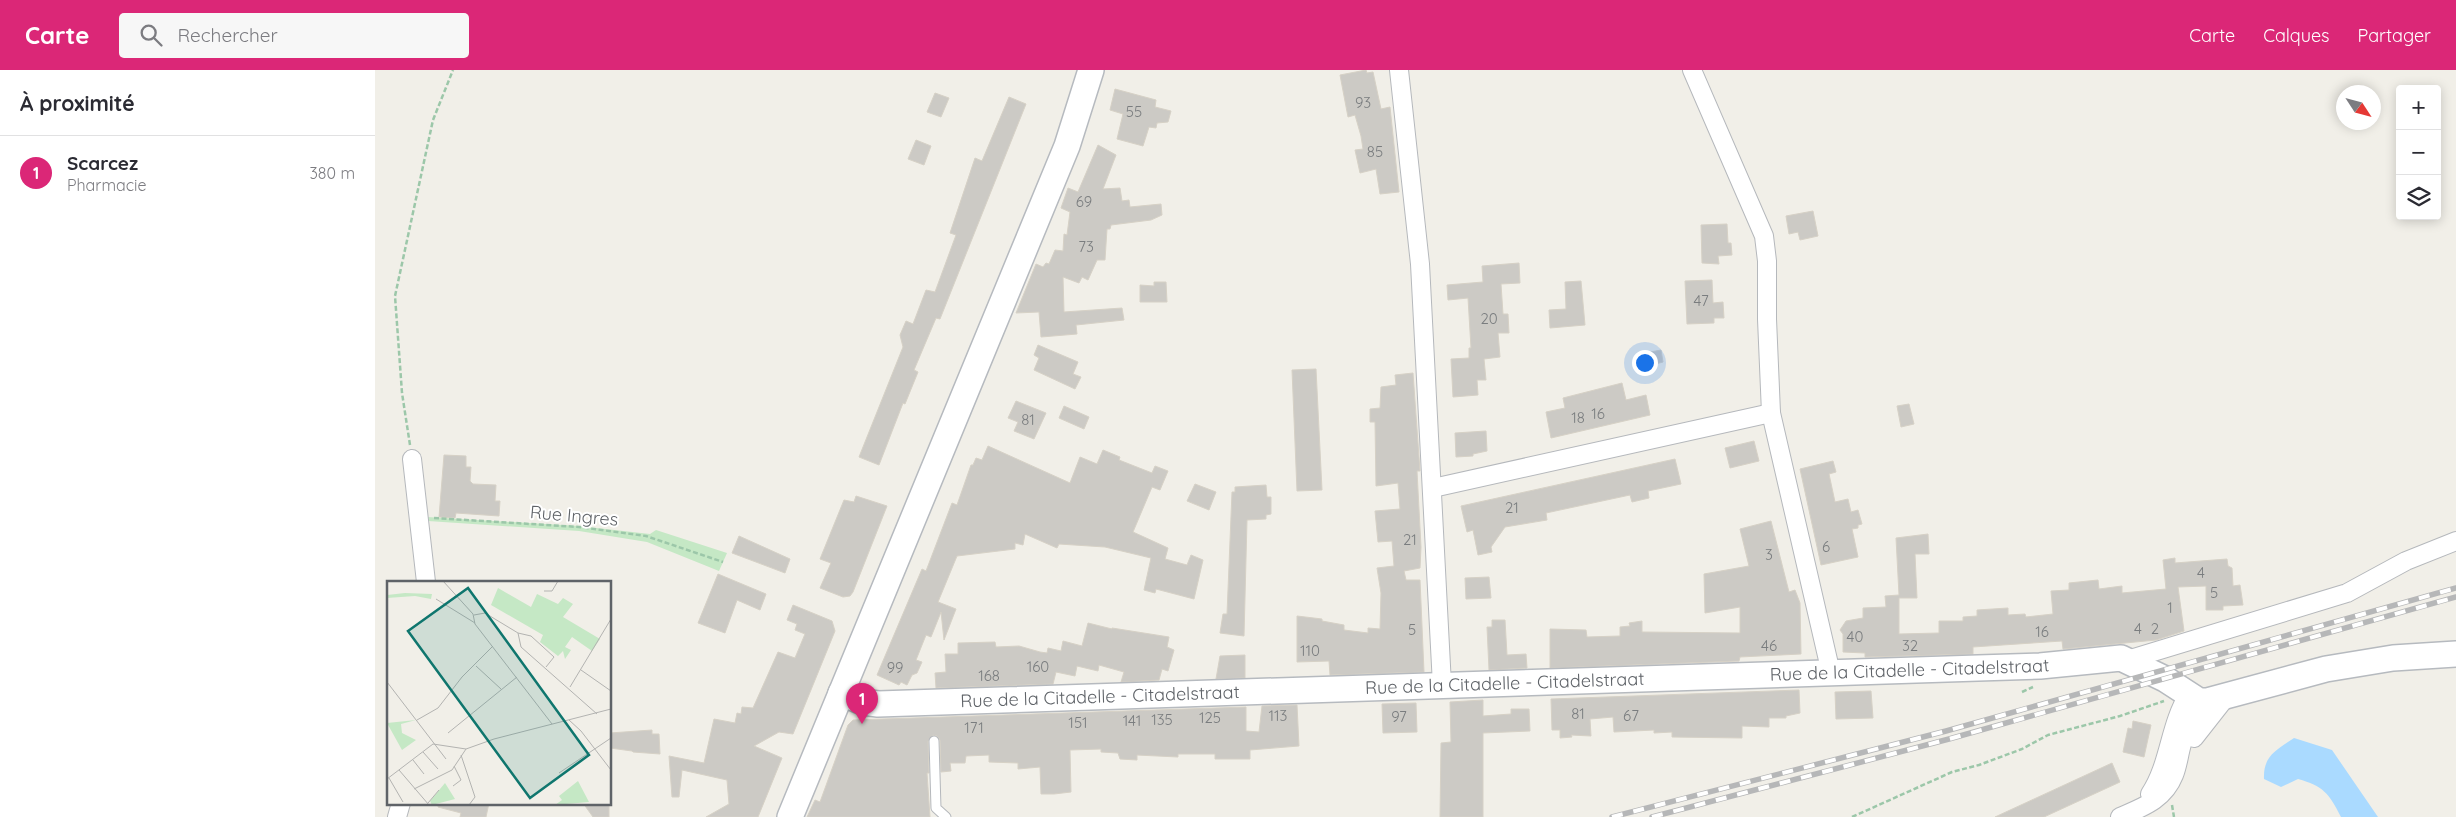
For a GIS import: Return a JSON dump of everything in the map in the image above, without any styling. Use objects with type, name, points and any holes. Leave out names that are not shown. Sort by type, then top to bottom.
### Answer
[{"type":"street","points":[[790,817],[1067,146],[1091,70]]},
{"type":"street","points":[[1399,70],[1417,236],[1433,488],[1442,685]]},
{"type":"street","points":[[1691,70],[1765,236],[1771,413],[1831,673]]},
{"type":"street","points":[[1433,488],[1771,413]]},
{"type":"street","points":[[412,459],[426,581]]},
{"type":"street","points":[[2127,660],[2347,593],[2405,562],[2456,540]]},
{"type":"street","points":[[2194,697],[2207,702],[2343,666],[2393,658],[2456,654]]},
{"type":"street","name":"Rue de la Citadelle - Citadelstraat","points":[[841,693],[871,704],[932,706],[1442,685],[2041,666],[2113,658],[2127,660],[2165,679],[2194,697]]},
{"type":"street","points":[[2127,814],[2156,800],[2175,774],[2196,733],[2227,696]]},
{"type":"street","points":[[2175,774],[2183,742],[2194,719],[2194,697]]},
{"type":"street","points":[[2127,814],[2147,799],[2159,780],[2177,718],[2194,697]]},
{"type":"street","points":[[397,817],[401,804]]},
{"type":"lane","points":[[934,741],[936,808],[946,817]]},
{"type":"path","points":[[412,459],[402,392],[395,296],[433,120],[453,70]]},
{"type":"path","name":"Rue Ingres","points":[[420,518],[579,527],[646,536],[723,562]]},
{"type":"path","points":[[1852,817],[1953,772],[1979,765],[2022,749],[2048,735],[2194,697]]},
{"type":"green space","points":[[427,517],[579,526],[650,534],[656,530],[727,553],[719,571],[647,542],[579,531],[428,521]]},
{"type":"water","points":[[2294,738],[2332,750],[2378,817],[2341,817],[2329,796],[2314,785],[2298,779],[2281,787],[2264,779],[2264,771],[2268,759],[2276,750]]},
{"type":"building","points":[[1366,70],[1367,73],[1373,72],[1381,109],[1390,107],[1399,192],[1380,194],[1376,169],[1360,173],[1355,150],[1363,149],[1361,136],[1355,115],[1348,117],[1340,75]]},
{"type":"building","points":[[1115,89],[1156,100],[1155,107],[1171,111],[1168,122],[1157,123],[1156,128],[1149,127],[1143,146],[1117,139],[1123,114],[1110,110]]},
{"type":"building","points":[[935,93],[949,98],[941,117],[927,112]]},
{"type":"building","points":[[1009,97],[1026,104],[940,319],[936,318],[914,370],[918,372],[905,404],[903,403],[879,465],[859,457],[903,347],[900,335],[906,321],[913,324],[926,290],[935,292],[956,235],[950,233],[975,158],[982,161]]},
{"type":"building","points":[[916,140],[931,146],[924,165],[908,159]]},
{"type":"building","points":[[1098,145],[1116,155],[1103,189],[1120,188],[1122,201],[1129,200],[1130,207],[1161,204],[1162,215],[1151,220],[1111,225],[1110,229],[1107,229],[1105,260],[1097,260],[1088,280],[1082,277],[1079,283],[1063,277],[1064,312],[1122,308],[1124,320],[1076,325],[1077,334],[1041,337],[1039,312],[1016,313],[1036,264],[1043,267],[1046,263],[1049,264],[1055,250],[1063,251],[1064,234],[1067,235],[1070,212],[1061,208],[1068,188],[1078,192]]},
{"type":"building","points":[[1813,211],[1818,236],[1800,240],[1798,232],[1789,234],[1786,216]]},
{"type":"building","points":[[1727,224],[1728,243],[1731,243],[1732,255],[1718,256],[1719,264],[1702,263],[1701,225]]},
{"type":"building","points":[[1519,263],[1520,283],[1501,284],[1503,314],[1508,314],[1509,333],[1498,333],[1500,357],[1484,359],[1486,380],[1477,380],[1478,395],[1453,397],[1451,359],[1469,358],[1469,348],[1471,348],[1468,298],[1448,300],[1447,285],[1483,282],[1482,266]]},
{"type":"building","points":[[1712,280],[1713,303],[1723,302],[1724,318],[1714,318],[1714,323],[1687,324],[1685,281]]},
{"type":"building","points":[[1581,281],[1585,325],[1550,328],[1549,310],[1566,309],[1565,282]]},
{"type":"building","points":[[1154,282],[1166,282],[1167,302],[1140,302],[1140,285],[1154,286]]},
{"type":"building","points":[[1038,345],[1078,362],[1073,374],[1081,377],[1075,389],[1034,370],[1039,358],[1034,355]]},
{"type":"building","points":[[1661,350],[1663,362],[1648,366],[1645,353]]},
{"type":"building","points":[[1316,369],[1322,490],[1297,491],[1292,370]]},
{"type":"building","points":[[1413,373],[1420,471],[1417,471],[1421,547],[1420,568],[1404,571],[1406,580],[1420,580],[1424,672],[1330,675],[1329,661],[1297,662],[1297,616],[1322,619],[1322,621],[1344,625],[1344,630],[1368,633],[1368,628],[1380,629],[1381,593],[1377,568],[1394,566],[1392,541],[1378,542],[1375,511],[1400,509],[1398,483],[1376,486],[1375,422],[1370,422],[1370,409],[1380,408],[1381,387],[1396,385],[1395,375]]},
{"type":"building","points":[[1622,383],[1626,400],[1646,395],[1650,415],[1551,438],[1546,412],[1565,408],[1563,398]]},
{"type":"building","points":[[1016,401],[1046,413],[1034,439],[1014,431],[1018,422],[1008,418]]},
{"type":"building","points":[[1909,404],[1914,424],[1901,427],[1897,406]]},
{"type":"building","points":[[1064,406],[1089,417],[1084,429],[1059,418]]},
{"type":"building","points":[[1486,431],[1487,451],[1473,454],[1473,456],[1456,457],[1455,433]]},
{"type":"building","points":[[1754,441],[1759,461],[1730,468],[1725,448]]},
{"type":"building","points":[[988,446],[1070,483],[1080,457],[1097,464],[1103,450],[1120,457],[1119,460],[1152,473],[1155,466],[1168,471],[1160,490],[1152,487],[1133,532],[1168,548],[1165,559],[1187,565],[1191,555],[1203,560],[1194,599],[1156,589],[1155,593],[1144,590],[1151,558],[1105,547],[1059,544],[1057,548],[1025,534],[1023,545],[1015,543],[1015,549],[957,556],[938,602],[956,609],[944,640],[941,612],[931,637],[926,635],[916,660],[922,662],[917,673],[912,675],[907,685],[901,682],[899,685],[877,675],[922,569],[926,571],[952,503],[957,505],[971,465],[973,465],[976,458],[982,460]]},
{"type":"building","points":[[444,455],[466,456],[466,467],[471,467],[470,481],[473,484],[496,485],[495,501],[500,501],[499,516],[456,513],[455,518],[439,517]]},
{"type":"building","points":[[1675,459],[1681,484],[1648,491],[1649,498],[1632,502],[1630,495],[1546,513],[1547,520],[1505,527],[1491,547],[1492,552],[1478,555],[1473,530],[1467,532],[1461,506]]},
{"type":"building","points":[[1833,461],[1836,472],[1829,474],[1835,502],[1848,499],[1851,512],[1858,510],[1862,524],[1858,525],[1858,528],[1852,529],[1858,557],[1821,565],[1800,469]]},
{"type":"building","points":[[1195,484],[1216,492],[1209,510],[1187,501]]},
{"type":"building","points":[[1266,485],[1267,497],[1271,497],[1271,514],[1266,515],[1266,519],[1247,520],[1244,636],[1220,633],[1223,614],[1227,614],[1232,492],[1235,492],[1235,487]]},
{"type":"building","points":[[856,496],[887,506],[853,592],[850,596],[843,597],[820,588],[831,563],[820,559],[844,500],[854,502]]},
{"type":"building","points":[[1771,521],[1789,592],[1795,590],[1800,603],[1801,654],[1740,657],[1739,661],[1550,668],[1550,629],[1586,630],[1587,637],[1620,636],[1620,627],[1630,626],[1629,623],[1642,621],[1642,632],[1740,633],[1740,607],[1705,613],[1704,574],[1749,566],[1740,529]]},
{"type":"building","points":[[1928,534],[1929,554],[1915,554],[1917,598],[1899,598],[1899,634],[1939,633],[1939,621],[1963,621],[1963,617],[1977,616],[1977,610],[2008,608],[2008,615],[2025,614],[2026,617],[2053,614],[2051,591],[2069,590],[2069,583],[2098,580],[2099,589],[2122,586],[2122,593],[2166,589],[2163,560],[2175,558],[2175,563],[2227,559],[2228,566],[2232,568],[2233,586],[2240,585],[2243,605],[2223,606],[2223,610],[2206,610],[2206,586],[2178,587],[2184,631],[2156,640],[2063,649],[2062,641],[1973,647],[1973,654],[1865,657],[1865,653],[1843,652],[1843,634],[1840,630],[1846,621],[1863,618],[1863,608],[1886,607],[1885,596],[1899,595],[1896,538]]},
{"type":"building","points":[[739,536],[790,559],[785,573],[732,553]]},
{"type":"building","points":[[718,574],[766,594],[760,610],[737,600],[725,633],[698,623]]},
{"type":"building","points":[[1489,577],[1491,598],[1466,599],[1465,578]]},
{"type":"building","points":[[793,605],[832,621],[835,631],[793,734],[779,732],[754,746],[782,758],[758,817],[706,817],[729,804],[727,780],[682,770],[679,797],[672,797],[669,756],[704,763],[714,719],[735,723],[737,713],[741,714],[742,707],[753,708],[778,652],[795,658],[805,634],[795,630],[797,624],[787,620]]},
{"type":"building","points":[[1492,620],[1505,620],[1507,655],[1526,654],[1527,668],[1489,670],[1487,627],[1492,627]]},
{"type":"building","points":[[1088,623],[1112,629],[1169,637],[1167,647],[1174,650],[1168,671],[1162,669],[1159,680],[1121,682],[1124,672],[1099,665],[1098,671],[1077,666],[1075,676],[1056,672],[1053,684],[936,688],[935,673],[946,672],[945,654],[958,654],[958,643],[995,642],[996,647],[1019,646],[1047,653],[1048,648],[1061,651],[1063,641],[1082,646]]},
{"type":"building","points":[[1245,655],[1245,678],[1216,679],[1220,656]]},
{"type":"building","points":[[1799,690],[1800,713],[1786,716],[1786,718],[1769,718],[1769,727],[1742,726],[1742,738],[1672,737],[1672,732],[1654,733],[1654,730],[1614,732],[1613,717],[1590,719],[1591,736],[1571,735],[1572,737],[1560,738],[1560,730],[1552,730],[1551,699]]},
{"type":"building","points":[[1871,691],[1873,718],[1836,719],[1835,692]]},
{"type":"building","points":[[1483,700],[1483,716],[1511,714],[1511,709],[1529,709],[1530,731],[1483,733],[1483,817],[1440,817],[1441,743],[1451,742],[1450,702]]},
{"type":"building","points":[[1416,703],[1417,732],[1383,733],[1382,704]]},
{"type":"building","points":[[1297,705],[1299,746],[1250,750],[1250,759],[1215,759],[1215,754],[1178,754],[1178,757],[1137,755],[1137,760],[1120,759],[1118,753],[1101,752],[1101,749],[1070,750],[1071,792],[1054,794],[1041,794],[1040,767],[1018,769],[1018,763],[989,762],[989,755],[966,756],[965,763],[950,763],[951,771],[941,772],[940,740],[937,736],[933,735],[928,741],[929,773],[927,773],[930,817],[807,817],[815,800],[820,802],[848,725],[853,720],[1246,707],[1246,731],[1259,732],[1262,706]]},
{"type":"building","points":[[2133,721],[2151,725],[2144,757],[2123,752],[2128,728],[2132,729]]},
{"type":"building","points":[[652,730],[652,734],[659,734],[660,754],[611,748],[611,733]]},
{"type":"building","points":[[2112,763],[2120,782],[2044,817],[1995,817]]},
{"type":"building","points":[[438,804],[489,804],[486,817],[460,817],[461,813],[438,807]]},
{"type":"building","points":[[584,804],[609,804],[609,817],[593,817]]},
{"type":"railway","points":[[1612,817],[1946,731],[2456,588]]},
{"type":"railway","points":[[1652,817],[1949,739],[2456,597]]},
{"type":"place","name":"Scarcez","points":[[862,724]]}]
